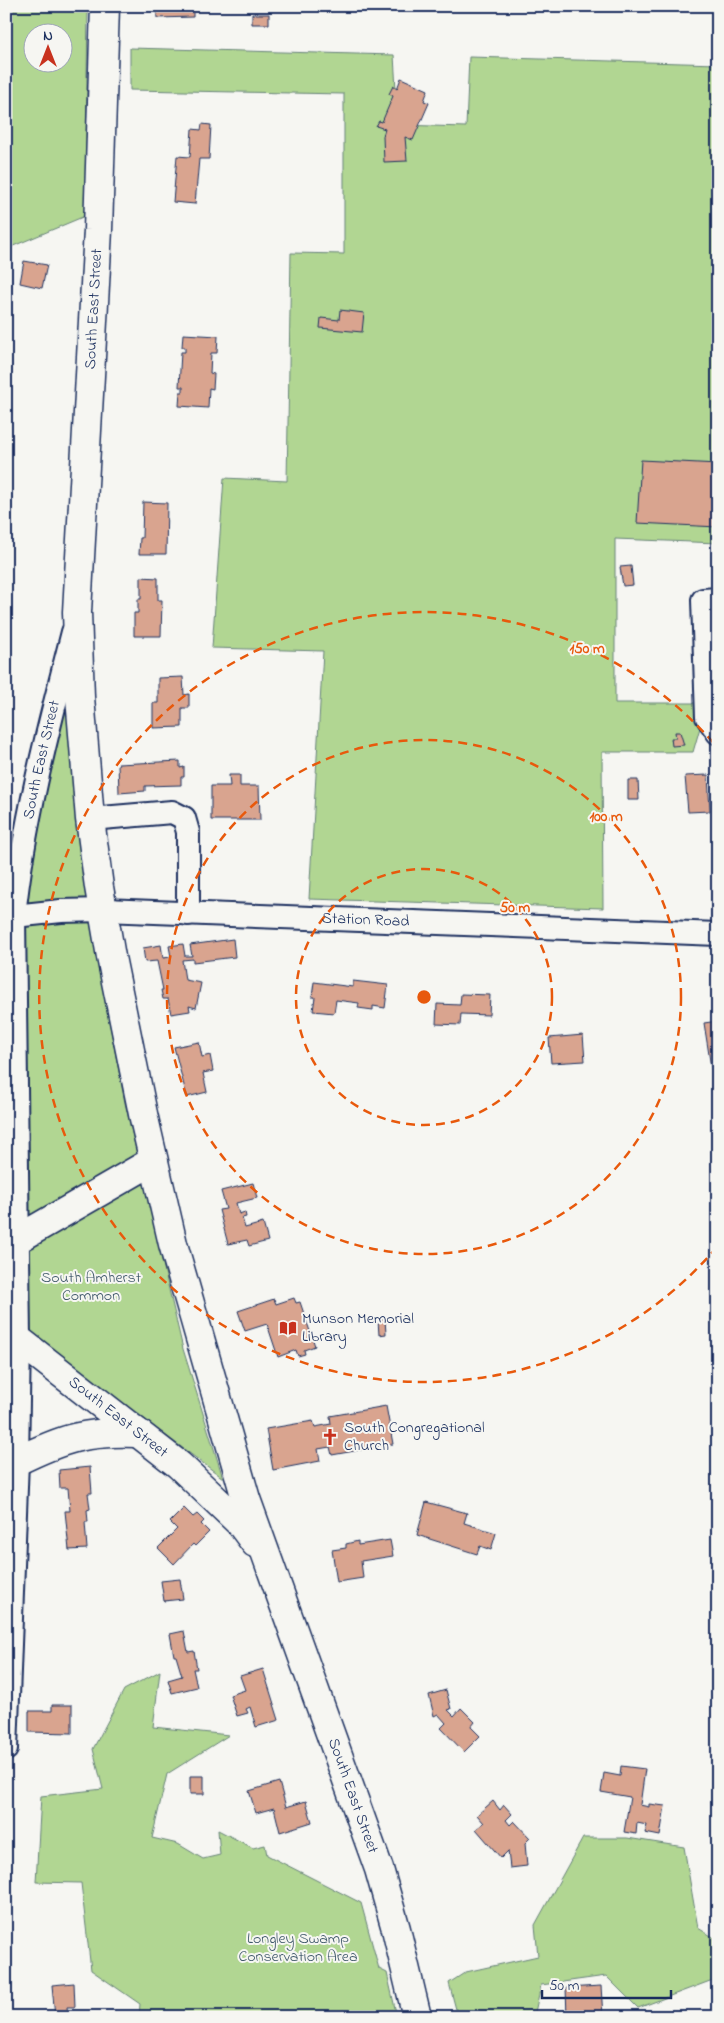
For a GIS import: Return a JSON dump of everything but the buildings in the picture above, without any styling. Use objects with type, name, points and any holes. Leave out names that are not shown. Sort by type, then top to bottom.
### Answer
[{"type":"main road","name":"South East Street","points":[[105,6],[98,230],[77,612],[80,696],[90,819],[110,957],[153,1161],[173,1244],[239,1474],[379,1869],[396,1929],[417,2017]]},
{"type":"main road","points":[[12,1240],[153,1161]]},
{"type":"main road","name":"South East Street","points":[[13,1335],[179,1465],[208,1492],[240,1523],[257,1546],[275,1579]]},
{"type":"main road","points":[[12,1461],[57,1442],[84,1435],[112,1432],[138,1433]]},
{"type":"main road","points":[[208,1492],[239,1474]]},
{"type":"street","points":[[718,599],[703,600],[708,717],[718,734]]},
{"type":"street","name":"South East Street","points":[[13,1335],[14,916],[38,775],[77,612]]},
{"type":"street","points":[[90,819],[172,812],[184,818],[188,832],[188,914]]},
{"type":"street","name":"Station Road","points":[[14,916],[61,910],[104,910],[718,934]]},
{"type":"street","points":[[6,1749],[13,1335]]},
{"type":"green space","points":[[6,6],[88,6],[85,216],[6,249]]},
{"type":"green space","points":[[130,48],[394,55],[398,125],[466,127],[469,57],[718,64],[718,543],[615,539],[615,703],[707,703],[693,752],[602,752],[603,908],[309,899],[323,651],[212,648],[224,478],[287,481],[291,253],[344,254],[344,94],[130,90]]},
{"type":"green space","name":"South Amherst Common","points":[[67,694],[91,926],[125,1103],[183,1349],[223,1478],[6,1317],[6,1250],[28,1246],[28,1122],[19,913],[63,699]]},
{"type":"green space","name":"Longley Swamp Conservation Area","points":[[160,1671],[153,1727],[229,1735],[167,1774],[152,1838],[178,1844],[203,1859],[220,1855],[218,1830],[253,1848],[265,1845],[267,1855],[361,1903],[379,1969],[387,1973],[397,2017],[139,2017],[140,2004],[91,1970],[81,1883],[36,1882],[41,1796],[103,1789],[93,1749],[124,1690]]},
{"type":"green space","points":[[583,1838],[627,1838],[684,1847],[698,1928],[718,1940],[718,1978],[638,2008],[606,1976],[541,1985],[534,2017],[458,2017],[449,1983],[466,1972],[538,1956],[535,1925]]},
{"type":"place","name":"Munson Memorial Library","points":[[288,1328]]},
{"type":"place","name":"South Congregational Church","points":[[330,1437]]}]
